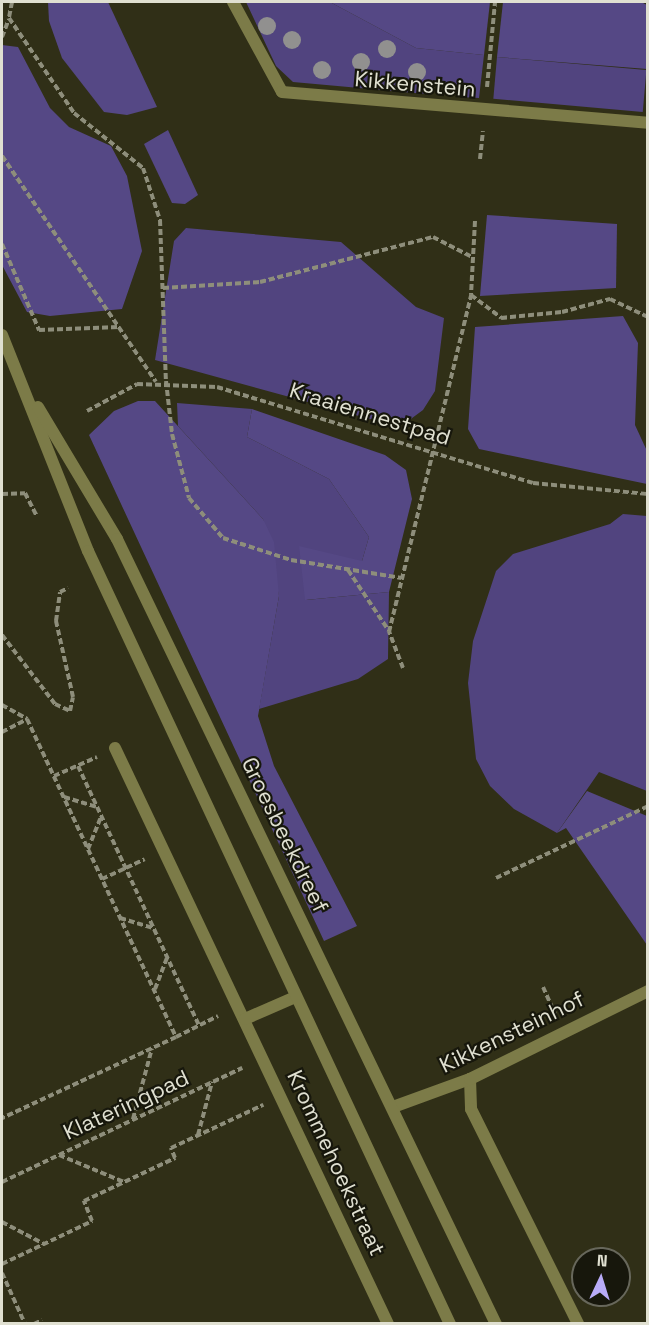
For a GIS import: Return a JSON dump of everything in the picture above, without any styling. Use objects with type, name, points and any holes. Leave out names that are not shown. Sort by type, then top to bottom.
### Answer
[{"type":"street","name":"Kikkenstein","points":[[233,2],[282,92],[648,123]]},
{"type":"street","name":"Groesbeekdreef","points":[[2,335],[88,551],[450,1323]]},
{"type":"street","name":"Groesbeekdreef","points":[[19,375],[117,539],[496,1323]]},
{"type":"street","name":"Krommehoekstraat","points":[[115,748],[388,1323]]},
{"type":"street","name":"Kikkensteinhof","points":[[393,1107],[470,1079],[562,1031],[648,991]]},
{"type":"street","points":[[245,1019],[296,998]]},
{"type":"street","points":[[470,1079],[471,1109],[578,1323]]},
{"type":"path","points":[[2,37],[12,2]]},
{"type":"path","points":[[480,159],[495,2]]},
{"type":"path","points":[[9,18],[74,113],[143,168],[160,220],[166,381],[172,434],[189,498],[223,538],[291,560],[402,578]]},
{"type":"path","points":[[2,156],[156,382]]},
{"type":"path","points":[[389,632],[437,451],[471,295],[475,222]]},
{"type":"path","points":[[163,288],[260,282],[433,237],[472,256]]},
{"type":"path","points":[[2,244],[39,330],[120,327]]},
{"type":"path","points":[[471,295],[501,318],[562,312],[610,299],[648,317]]},
{"type":"path","name":"Kraaiennestpad","points":[[87,411],[137,384],[166,381],[218,387],[437,451],[533,483],[648,494]]},
{"type":"path","points":[[2,494],[25,493],[36,515]]},
{"type":"path","points":[[348,569],[389,632],[403,668]]},
{"type":"path","points":[[2,635],[55,704],[70,711],[73,697],[56,621],[60,592],[68,588]]},
{"type":"path","points":[[2,705],[27,720],[176,1037]]},
{"type":"path","points":[[2,732],[27,720]]},
{"type":"path","points":[[54,776],[115,748]]},
{"type":"path","points":[[78,765],[199,1025]]},
{"type":"path","points":[[63,797],[97,807]]},
{"type":"path","points":[[496,878],[648,806]]},
{"type":"path","points":[[88,849],[101,816]]},
{"type":"path","points":[[102,879],[164,850]]},
{"type":"path","points":[[120,918],[154,928]]},
{"type":"path","points":[[155,990],[167,957]]},
{"type":"path","points":[[543,987],[562,1031]]},
{"type":"path","points":[[2,1118],[239,1006]]},
{"type":"path","points":[[133,1120],[152,1048]]},
{"type":"path","name":"Klateringpad","points":[[2,1182],[264,1058]]},
{"type":"path","points":[[198,1136],[212,1082]]},
{"type":"path","points":[[2,1264],[92,1221],[84,1201],[175,1158],[171,1148],[281,1096]]},
{"type":"path","points":[[58,1155],[124,1182]]},
{"type":"path","points":[[2,1222],[44,1244]]},
{"type":"path","points":[[2,1273],[25,1323]]},
{"type":"path","points":[[34,1323],[42,1320]]},
{"type":"shaded area","points":[[48,2],[108,2],[157,107],[127,115],[104,112],[62,58],[49,21]]},
{"type":"shaded area","points":[[246,2],[330,2],[416,48],[484,55],[479,98],[461,97],[449,83],[439,83],[426,94],[293,82],[276,66]]},
{"type":"shaded area","points":[[330,2],[490,2],[484,55],[416,48]]},
{"type":"shaded area","points":[[503,2],[641,2],[647,5],[647,69],[497,57]]},
{"type":"shaded area","points":[[2,45],[18,47],[50,108],[69,127],[111,146],[127,176],[142,251],[122,309],[50,316],[27,312],[2,265]]},
{"type":"shaded area","points":[[497,57],[646,70],[643,112],[493,99]]},
{"type":"shaded area","points":[[168,130],[198,195],[185,204],[172,203],[144,144]]},
{"type":"shaded area","points":[[487,215],[617,224],[616,288],[480,296]]},
{"type":"shaded area","points":[[186,228],[341,242],[416,307],[444,318],[435,391],[423,410],[404,424],[370,419],[155,360],[174,241]]},
{"type":"shaded area","points":[[623,316],[638,343],[635,425],[647,451],[647,484],[479,449],[468,429],[475,327]]},
{"type":"shaded area","points":[[138,401],[155,401],[263,519],[274,542],[279,596],[258,716],[274,766],[357,926],[324,941],[89,435],[114,411]]},
{"type":"shaded area","points":[[177,403],[252,409],[247,437],[329,479],[369,537],[362,561],[306,600],[389,592],[388,659],[358,679],[259,709],[279,596],[263,519],[178,426]]},
{"type":"shaded area","points":[[252,409],[385,455],[406,470],[412,499],[389,592],[305,600],[299,546],[362,561],[369,537],[329,479],[247,437]]},
{"type":"shaded area","points":[[623,514],[647,516],[647,791],[599,772],[557,833],[514,809],[490,786],[476,759],[468,683],[473,641],[496,571],[513,554],[610,524]]},
{"type":"shaded area","points":[[587,791],[647,816],[647,945],[566,828],[557,833]]}]
